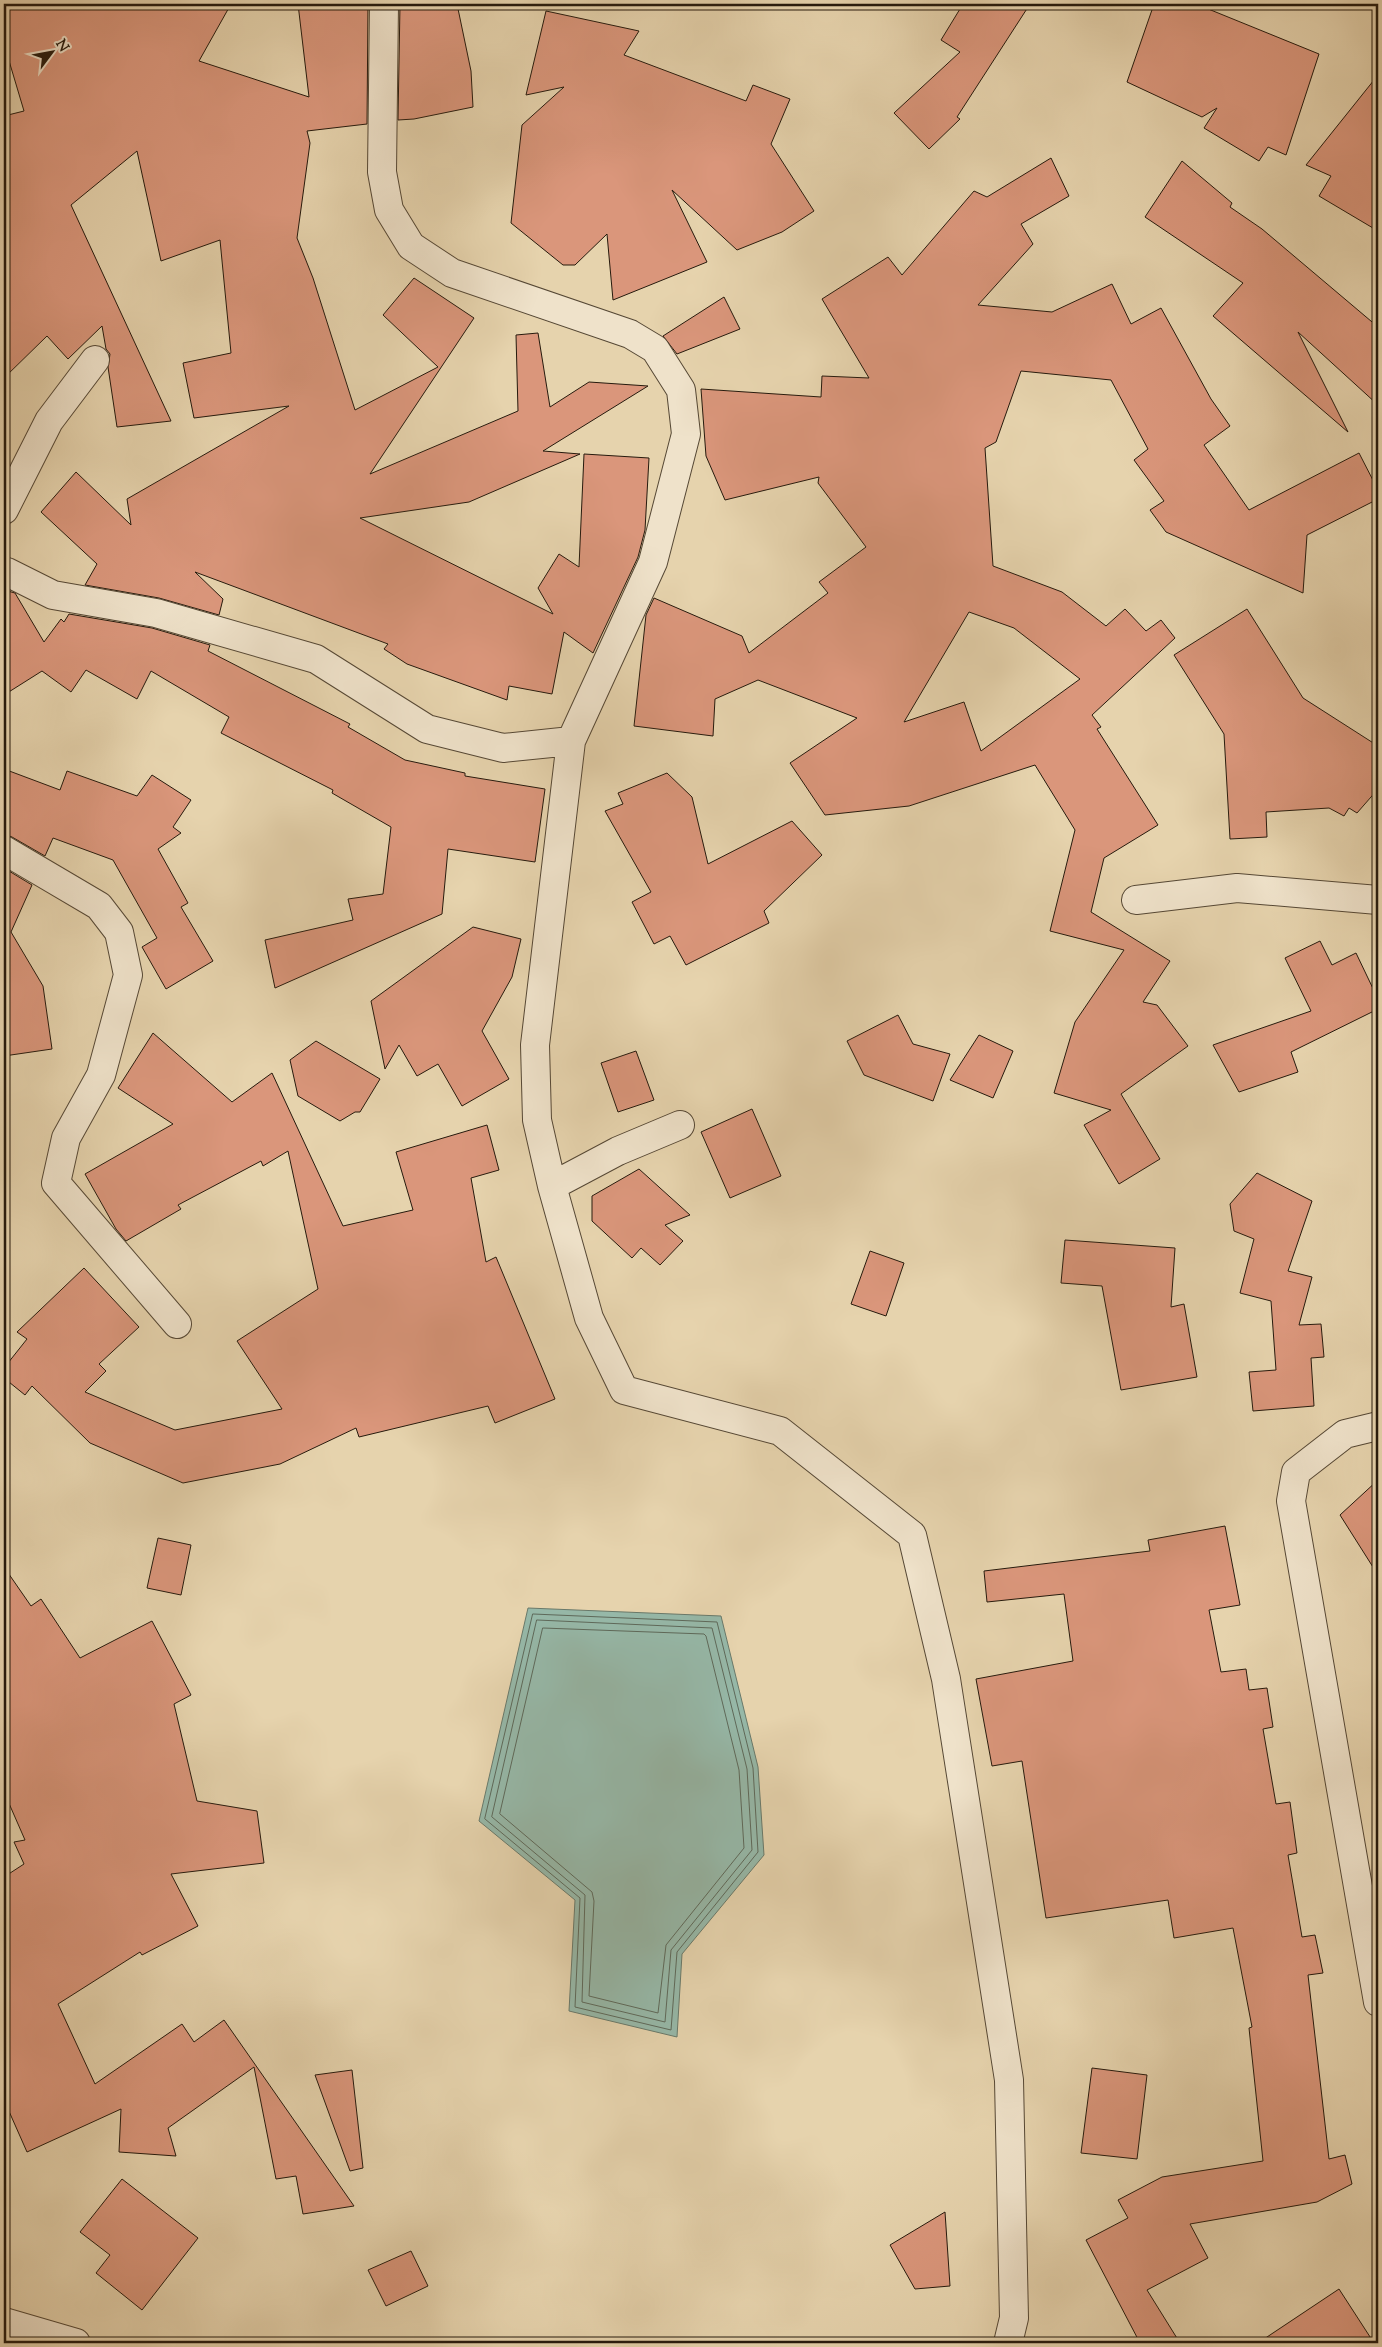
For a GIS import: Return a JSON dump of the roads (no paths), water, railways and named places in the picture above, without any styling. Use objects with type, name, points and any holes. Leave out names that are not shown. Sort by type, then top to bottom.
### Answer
[{"type":"street","points":[[384,4],[382,172],[389,210],[411,246],[452,273],[630,334],[655,349],[681,390],[686,434],[653,562],[571,741],[535,1045],[537,1120],[552,1186],[589,1318],[624,1390],[780,1431],[912,1535],[946,1679],[1009,2080],[1014,2318],[1008,2343]]},
{"type":"street","points":[[4,510],[49,421],[95,360]]},
{"type":"street","points":[[5,570],[53,595],[156,612],[316,659],[427,729],[504,748],[571,741]]},
{"type":"street","points":[[4,850],[99,906],[119,932],[128,975],[101,1075],[66,1138],[56,1182],[177,1324]]},
{"type":"street","points":[[1136,900],[1237,888],[1378,900]]},
{"type":"street","points":[[552,1186],[618,1151],[680,1125]]},
{"type":"street","points":[[1378,1426],[1345,1434],[1296,1472],[1291,1501],[1378,2002]]},
{"type":"street","points":[[4,2322],[76,2343]]},
{"type":"water","points":[[528,1608],[721,1616],[758,1767],[764,1855],[682,1954],[677,2037],[569,2011],[575,1900],[479,1821]]}]
